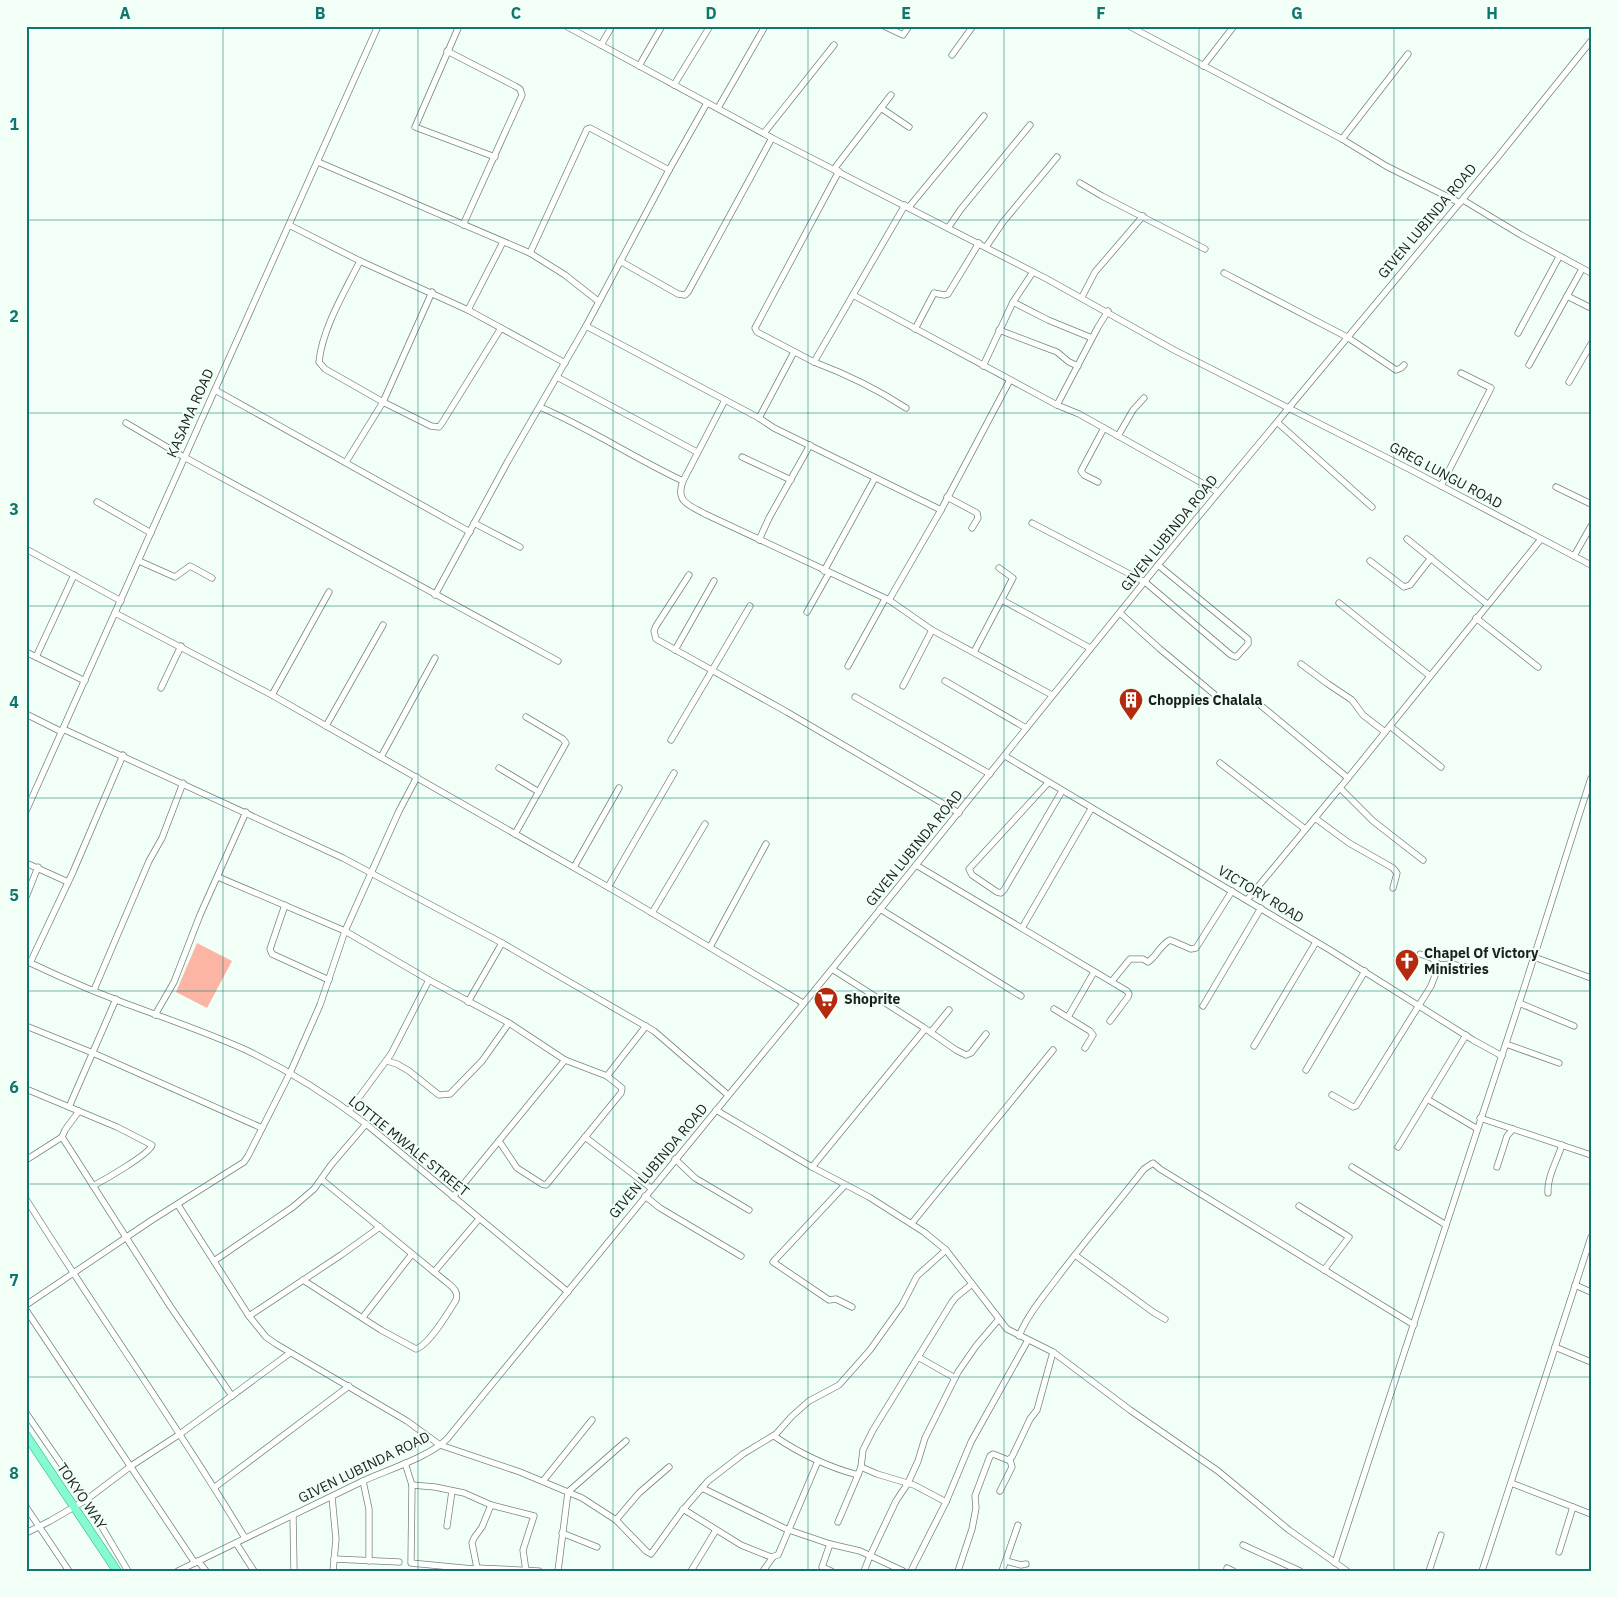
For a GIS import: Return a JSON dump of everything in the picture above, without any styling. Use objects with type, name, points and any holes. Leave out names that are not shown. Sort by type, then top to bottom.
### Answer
[{"type":"main road","name":"TOKYO WAY","points":[[27,1436],[117,1571]]},
{"type":"street","name":"KASAMA ROAD","points":[[26,811],[378,26]]},
{"type":"street","points":[[459,26],[415,127],[495,157]]},
{"type":"street","name":"GREG LUNGU ROAD","points":[[566,26],[772,138],[1082,297],[1181,354],[1290,408],[1591,565]]},
{"type":"street","points":[[601,46],[612,26]]},
{"type":"street","points":[[639,66],[662,26]]},
{"type":"street","points":[[674,85],[710,26]]},
{"type":"street","points":[[884,26],[902,35],[909,26]]},
{"type":"street","points":[[952,55],[973,26]]},
{"type":"street","points":[[1129,26],[1342,140],[1386,166],[1461,201],[1582,270],[1591,273]]},
{"type":"street","points":[[1203,66],[1234,26]]},
{"type":"street","points":[[718,108],[764,28]]},
{"type":"street","name":"GIVEN LUBINDA ROAD","points":[[178,1571],[440,1445],[477,1403],[728,1094],[832,970],[1158,565],[1278,423],[1591,42]]},
{"type":"street","points":[[764,133],[834,45]]},
{"type":"street","points":[[447,51],[520,89],[522,95],[463,225]]},
{"type":"street","points":[[1342,140],[1408,54]]},
{"type":"street","points":[[891,95],[836,170],[755,328],[757,332],[794,352],[847,375],[906,408]]},
{"type":"street","points":[[435,595],[586,326],[707,103]]},
{"type":"street","points":[[880,108],[909,127]]},
{"type":"street","points":[[814,362],[907,206],[984,116]]},
{"type":"street","points":[[948,228],[1030,125]]},
{"type":"street","points":[[530,253],[587,129],[590,128],[669,170]]},
{"type":"street","points":[[620,261],[678,294],[685,295],[772,138]]},
{"type":"street","points":[[986,247],[1003,222],[1056,157]]},
{"type":"street","points":[[318,162],[530,253],[565,275],[598,301]]},
{"type":"street","points":[[1080,183],[1205,249]]},
{"type":"street","points":[[1082,297],[1091,277],[1100,265],[1143,216]]},
{"type":"street","points":[[289,225],[360,260],[432,292],[565,363]]},
{"type":"street","points":[[468,310],[503,242]]},
{"type":"street","points":[[914,329],[934,293],[948,294],[978,243]]},
{"type":"street","points":[[1518,333],[1559,257]]},
{"type":"street","points":[[360,260],[331,322],[321,350],[319,362],[325,369],[383,402],[431,426],[439,427],[502,328]]},
{"type":"street","points":[[1529,365],[1582,270]]},
{"type":"street","points":[[983,366],[1013,302],[1033,272]]},
{"type":"street","points":[[1224,273],[1347,337],[1396,370],[1404,365]]},
{"type":"street","points":[[346,462],[383,402],[432,292]]},
{"type":"street","points":[[853,296],[1057,405],[1078,414],[1218,492]]},
{"type":"street","points":[[1567,296],[1591,308]]},
{"type":"street","points":[[1013,302],[1092,338]]},
{"type":"street","points":[[1057,405],[1108,311]]},
{"type":"street","points":[[586,326],[759,418],[774,428],[941,510]]},
{"type":"street","points":[[999,330],[1057,352],[1069,362],[1078,366]]},
{"type":"street","points":[[1569,382],[1591,344]]},
{"type":"street","points":[[759,418],[794,352]]},
{"type":"street","points":[[1441,486],[1491,388],[1461,373]]},
{"type":"street","points":[[556,377],[697,452]]},
{"type":"street","points":[[848,666],[941,510],[1010,380]]},
{"type":"street","points":[[215,390],[470,532]]},
{"type":"street","points":[[1118,436],[1133,410],[1144,398]]},
{"type":"street","points":[[725,400],[683,480],[680,493],[684,501],[705,514],[887,599],[932,630],[1052,695]]},
{"type":"street","points":[[540,407],[580,426],[650,465],[683,480]]},
{"type":"street","points":[[126,423],[184,457],[558,661]]},
{"type":"street","points":[[1278,423],[1372,507]]},
{"type":"street","points":[[1098,482],[1084,475],[1081,471],[1104,428]]},
{"type":"street","points":[[760,540],[769,518],[810,445]]},
{"type":"street","points":[[742,458],[791,480]]},
{"type":"street","points":[[807,612],[876,478]]},
{"type":"street","points":[[1556,487],[1591,504]]},
{"type":"street","points":[[947,497],[977,513],[978,518],[972,528]]},
{"type":"street","points":[[97,502],[151,534]]},
{"type":"street","points":[[474,523],[520,547]]},
{"type":"street","points":[[1032,523],[1145,582],[1231,655],[1236,657],[1248,644],[1248,639],[1158,565]]},
{"type":"street","points":[[1574,556],[1591,526]]},
{"type":"street","points":[[1407,539],[1487,604]]},
{"type":"street","points":[[1246,900],[1340,788],[1541,539]]},
{"type":"street","points":[[26,549],[121,601]]},
{"type":"street","points":[[1370,561],[1404,587],[1410,585],[1431,558]]},
{"type":"street","points":[[139,561],[175,577],[190,566],[212,578]]},
{"type":"street","points":[[974,652],[1013,578],[999,568]]},
{"type":"street","points":[[36,657],[74,575]]},
{"type":"street","points":[[689,576],[654,631],[656,639],[787,712],[959,813]]},
{"type":"street","points":[[675,650],[714,581]]},
{"type":"street","points":[[272,695],[329,592]]},
{"type":"street","points":[[1002,600],[1090,648]]},
{"type":"street","points":[[1338,603],[1430,676]]},
{"type":"street","points":[[672,740],[750,606]]},
{"type":"street","points":[[116,613],[272,695],[381,757],[574,867],[803,1004]]},
{"type":"street","points":[[1120,613],[1160,650],[1214,694]]},
{"type":"street","points":[[1476,618],[1538,667]]},
{"type":"street","points":[[326,726],[383,626]]},
{"type":"street","points":[[903,686],[932,630]]},
{"type":"street","points":[[161,688],[181,646]]},
{"type":"street","points":[[26,652],[85,681]]},
{"type":"street","points":[[381,757],[435,658]]},
{"type":"street","points":[[1301,664],[1352,700],[1363,715],[1385,732]]},
{"type":"street","points":[[945,681],[1026,728]]},
{"type":"street","points":[[855,697],[990,774]]},
{"type":"street","points":[[1259,704],[1348,778]]},
{"type":"street","points":[[26,714],[62,731],[123,755],[246,812],[372,873],[502,942],[646,1026],[728,1094]]},
{"type":"street","points":[[515,834],[566,744],[563,739],[526,717]]},
{"type":"street","points":[[1390,726],[1442,768]]},
{"type":"street","points":[[28,962],[68,882],[123,755]]},
{"type":"street","name":"VICTORY ROAD","points":[[1005,756],[1261,908],[1502,1056]]},
{"type":"street","points":[[1220,762],[1305,829]]},
{"type":"street","points":[[499,768],[539,792]]},
{"type":"street","points":[[608,887],[674,773]]},
{"type":"street","points":[[26,1305],[244,1162],[254,1146],[290,1072],[329,980],[345,931],[399,811],[416,778]]},
{"type":"street","points":[[1335,1563],[1414,1325],[1476,1128],[1506,1044],[1591,778]]},
{"type":"street","points":[[1048,783],[969,869],[972,876],[1001,893],[1062,791]]},
{"type":"street","points":[[94,990],[149,861],[162,838],[183,784]]},
{"type":"street","points":[[574,867],[619,788]]},
{"type":"street","points":[[1340,788],[1373,820],[1423,860]]},
{"type":"street","points":[[1022,928],[1092,808]]},
{"type":"street","points":[[155,1015],[174,982],[200,915],[246,812]]},
{"type":"street","points":[[1315,818],[1349,843],[1393,868],[1397,873],[1393,888]]},
{"type":"street","points":[[652,913],[705,824]]},
{"type":"street","points":[[710,947],[766,844]]},
{"type":"street","points":[[26,863],[68,882]]},
{"type":"street","points":[[916,865],[1112,981],[1129,994],[1110,1021]]},
{"type":"street","points":[[26,897],[38,868]]},
{"type":"street","points":[[218,877],[345,931],[508,1023],[565,1060],[607,1076],[621,1086],[622,1092],[549,1183],[544,1185],[517,1168],[499,1141]]},
{"type":"street","points":[[1112,981],[1130,959],[1143,959],[1148,962],[1170,940],[1191,949],[1196,948],[1232,891]]},
{"type":"street","points":[[285,904],[270,949],[272,954],[329,980]]},
{"type":"street","points":[[1203,1006],[1261,908]]},
{"type":"street","points":[[880,909],[1020,996]]},
{"type":"street","points":[[468,1002],[502,942]]},
{"type":"street","points":[[1254,1046],[1316,942]]},
{"type":"street","points":[[1420,954],[1432,958],[1439,965]]},
{"type":"street","points":[[1534,957],[1591,978]]},
{"type":"street","name":"LOTTIE MWALE STREET","points":[[28,962],[155,1015],[210,1035],[290,1072],[366,1124],[568,1292]]},
{"type":"street","points":[[1439,965],[1450,964],[1475,969]]},
{"type":"street","points":[[1332,1095],[1353,1107],[1356,1106],[1431,986],[1439,965]]},
{"type":"street","points":[[832,970],[966,1055],[971,1053],[986,1034]]},
{"type":"street","points":[[1306,1070],[1364,971]]},
{"type":"street","points":[[1068,1017],[1094,972]]},
{"type":"street","points":[[349,1111],[387,1061],[429,980]]},
{"type":"street","points":[[70,1107],[116,999]]},
{"type":"street","points":[[1519,1003],[1574,1026]]},
{"type":"street","points":[[1054,1009],[1092,1033],[1085,1048]]},
{"type":"street","points":[[812,1167],[928,1031],[949,1010]]},
{"type":"street","points":[[387,1061],[409,1071],[439,1095],[450,1094],[482,1061],[508,1023]]},
{"type":"street","points":[[26,1026],[94,1053],[262,1128]]},
{"type":"street","points":[[607,1076],[646,1026]]},
{"type":"street","points":[[1398,1147],[1466,1035]]},
{"type":"street","points":[[1506,1044],[1559,1064]]},
{"type":"street","points":[[912,1223],[1053,1050]]},
{"type":"street","points":[[453,1198],[565,1060]]},
{"type":"street","points":[[26,1089],[143,1139],[153,1146],[139,1158],[93,1186]]},
{"type":"street","points":[[1427,1099],[1476,1128]]},
{"type":"street","points":[[716,1110],[912,1223],[946,1250],[1007,1328],[1019,1336],[1053,1352],[1130,1410],[1218,1471],[1289,1530],[1347,1571]]},
{"type":"street","points":[[26,1160],[62,1138],[65,1130],[79,1111]]},
{"type":"street","points":[[1480,1118],[1591,1154]]},
{"type":"street","points":[[214,1261],[293,1207],[314,1189],[331,1165],[366,1124]]},
{"type":"street","points":[[1497,1166],[1507,1136],[1513,1129]]},
{"type":"street","points":[[586,1137],[651,1188]]},
{"type":"street","points":[[62,1138],[126,1238],[232,1396]]},
{"type":"street","points":[[1548,1193],[1551,1175],[1562,1146]]},
{"type":"street","points":[[675,1159],[695,1178],[749,1210]]},
{"type":"street","points":[[1019,1336],[1034,1308],[1075,1255],[1144,1169],[1153,1163],[1414,1325]]},
{"type":"street","points":[[1352,1167],[1446,1225]]},
{"type":"street","points":[[303,1280],[409,1347],[416,1349],[421,1348],[439,1326],[458,1295],[456,1291],[434,1272],[322,1180]]},
{"type":"street","points":[[845,1185],[773,1262],[828,1300],[836,1299],[852,1307]]},
{"type":"street","points":[[645,1196],[660,1208],[742,1256]]},
{"type":"street","points":[[26,1199],[215,1487],[245,1538]]},
{"type":"street","points":[[178,1205],[250,1316],[266,1337],[407,1421],[440,1445],[543,1481],[587,1501],[616,1520],[646,1552],[651,1554],[683,1509],[708,1481],[736,1460],[774,1436],[809,1401],[837,1388],[870,1350],[902,1305],[917,1276],[946,1250]]},
{"type":"street","points":[[1299,1206],[1349,1237],[1324,1270]]},
{"type":"street","points":[[434,1272],[478,1219]]},
{"type":"street","points":[[250,1316],[341,1256],[380,1227]]},
{"type":"street","points":[[1482,1571],[1591,1237]]},
{"type":"street","points":[[362,1318],[412,1254]]},
{"type":"street","points":[[1075,1255],[1165,1319]]},
{"type":"street","points":[[838,1522],[861,1467],[861,1456],[869,1438],[952,1302],[972,1284]]},
{"type":"street","points":[[1575,1285],[1591,1292]]},
{"type":"street","points":[[26,1310],[196,1562],[206,1571]]},
{"type":"street","points":[[864,1571],[898,1496],[908,1484],[925,1438],[955,1378],[976,1346],[1000,1319]]},
{"type":"street","points":[[911,1571],[946,1502],[971,1442],[1028,1340]]},
{"type":"street","points":[[1555,1347],[1591,1362]]},
{"type":"street","points":[[1000,1492],[1012,1467],[1010,1460],[1030,1419],[1037,1410],[1053,1352]]},
{"type":"street","points":[[26,1533],[86,1500],[290,1353]]},
{"type":"street","points":[[918,1356],[955,1378]]},
{"type":"street","points":[[215,1487],[349,1386]]},
{"type":"street","points":[[26,1412],[86,1500],[128,1571]]},
{"type":"street","points":[[543,1481],[592,1420]]},
{"type":"street","points":[[27,1436],[38,1430]]},
{"type":"street","points":[[774,1436],[818,1461],[858,1475]]},
{"type":"street","points":[[558,1571],[568,1492],[626,1441]]},
{"type":"street","points":[[958,1571],[972,1529],[976,1508],[975,1496],[990,1456],[993,1454],[1010,1460]]},
{"type":"street","points":[[763,1571],[772,1557],[778,1555],[790,1531],[818,1461]]},
{"type":"street","points":[[405,1463],[412,1485],[411,1563],[474,1569],[539,1571]]},
{"type":"street","points":[[616,1520],[639,1493],[669,1467]]},
{"type":"street","points":[[861,1467],[908,1484],[946,1502]]},
{"type":"street","points":[[363,1481],[369,1510],[368,1561]]},
{"type":"street","points":[[1511,1483],[1591,1514]]},
{"type":"street","points":[[412,1485],[435,1487],[464,1493],[491,1505],[534,1516],[523,1550],[526,1571]]},
{"type":"street","points":[[702,1488],[790,1531],[830,1544],[843,1546],[903,1571]]},
{"type":"street","points":[[448,1526],[452,1491]]},
{"type":"street","points":[[332,1498],[336,1539],[333,1571]]},
{"type":"street","points":[[474,1569],[472,1543],[482,1527],[491,1505]]},
{"type":"street","points":[[26,1507],[69,1571]]},
{"type":"street","points":[[1559,1552],[1573,1507]]},
{"type":"street","points":[[683,1509],[740,1544],[772,1557]]},
{"type":"street","points":[[293,1515],[294,1571]]},
{"type":"street","points":[[1002,1571],[1018,1525]]},
{"type":"street","points":[[690,1571],[716,1530]]},
{"type":"street","points":[[562,1533],[597,1547]]},
{"type":"street","points":[[1429,1571],[1440,1535]]},
{"type":"street","points":[[236,1543],[254,1571]]},
{"type":"street","points":[[830,1544],[822,1567],[830,1571]]},
{"type":"street","points":[[1243,1545],[1300,1571]]},
{"type":"street","points":[[334,1559],[398,1562]]},
{"type":"street","points":[[1006,1561],[1021,1565],[1026,1564]]},
{"type":"shaded area","points":[[197,943],[232,961],[207,1008],[176,992]]},
{"type":"place","name":"Choppies Chalala","points":[[1131,721]]},
{"type":"place","name":"Chapel Of Victory Ministries","points":[[1407,982]]},
{"type":"place","name":"Shoprite","points":[[826,1020]]}]
